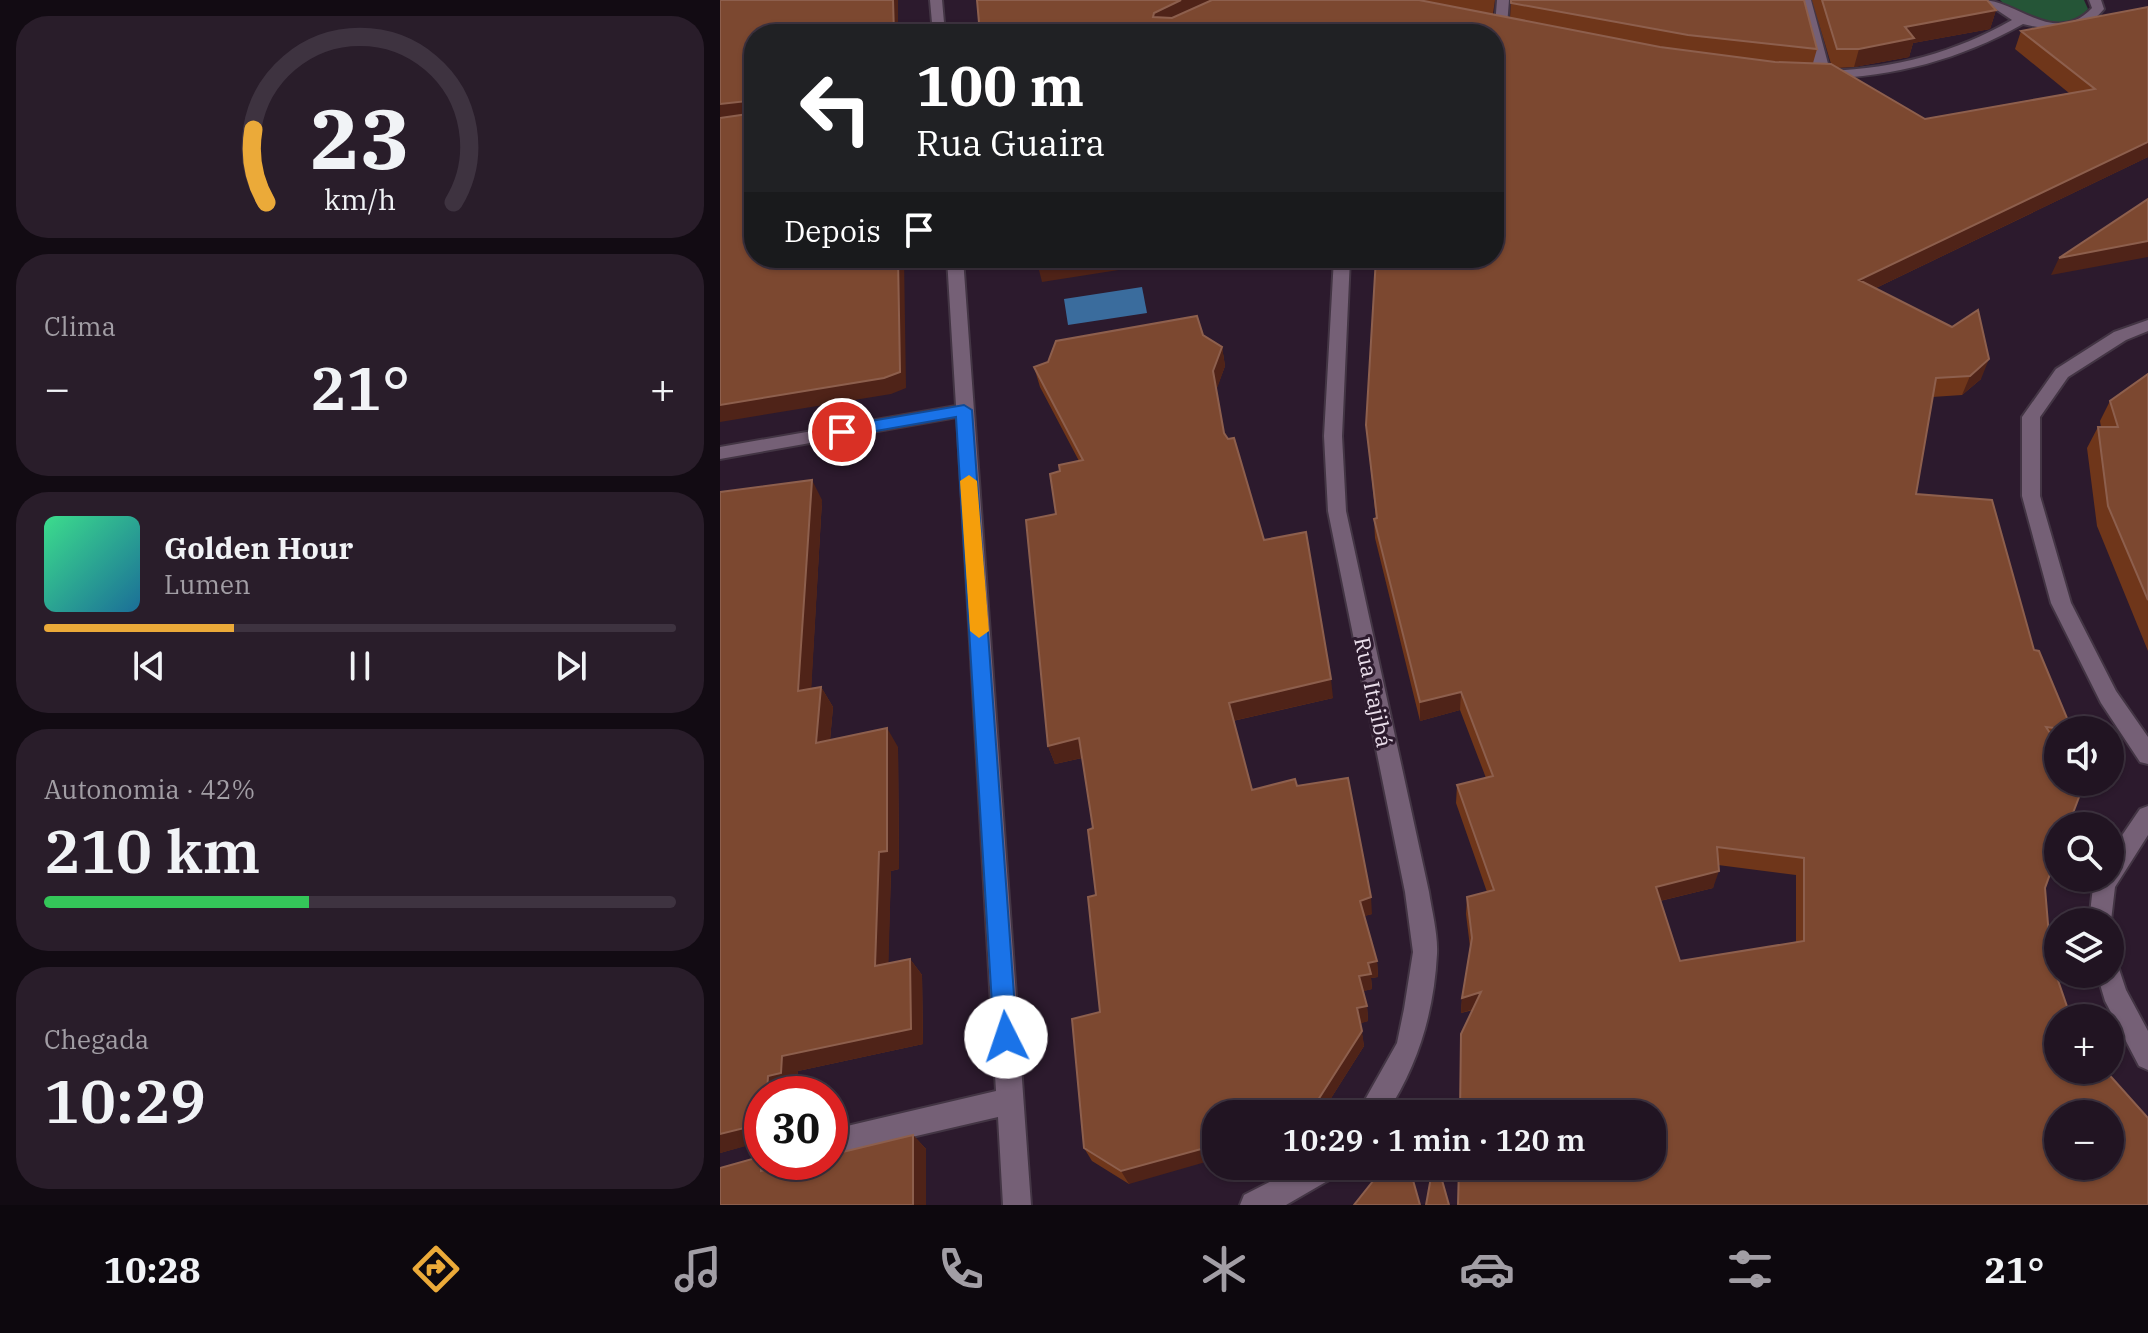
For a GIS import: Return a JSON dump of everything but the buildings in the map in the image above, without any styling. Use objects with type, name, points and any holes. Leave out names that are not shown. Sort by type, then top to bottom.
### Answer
[{"type":"street","points":[[936,0],[938,24]]},
{"type":"street","points":[[1495,24],[1503,0]]},
{"type":"street","points":[[1805,0],[1824,75]]},
{"type":"street","points":[[1988,0],[1999,10],[2020,20],[2041,25],[2080,23],[2093,17],[2098,9],[2095,0]]},
{"type":"street","points":[[1808,75],[1917,66],[1976,45],[2020,20]]},
{"type":"street","points":[[1504,27],[1516,29]]},
{"type":"street","points":[[956,268],[1017,1205]]},
{"type":"street","name":"Rua Itajibá","points":[[1341,268],[1333,436],[1337,511],[1417,892],[1425,952],[1409,1045],[1393,1080],[1379,1100]]},
{"type":"street","points":[[2148,325],[2120,336],[2062,373],[2031,417],[2031,496],[2061,603],[2108,697],[2148,755]]},
{"type":"street","points":[[720,453],[964,410]]},
{"type":"street","points":[[2124,852],[2148,816]]},
{"type":"street","points":[[2113,988],[2148,1057]]},
{"type":"street","points":[[848,1139],[1010,1101]]},
{"type":"street","points":[[1254,1205],[1304,1180]]},
{"type":"green space","points":[[2000,0],[2084,0],[2088,9],[2080,17],[2069,21],[2044,21],[2019,13]]},
{"type":"water","points":[[1142,287],[1147,313],[1068,325],[1064,299]]},
{"type":"slow traffic","points":[[969,481],[979,631]]},
{"type":"route","points":[[842,432],[964,410],[1006,1037]]}]
